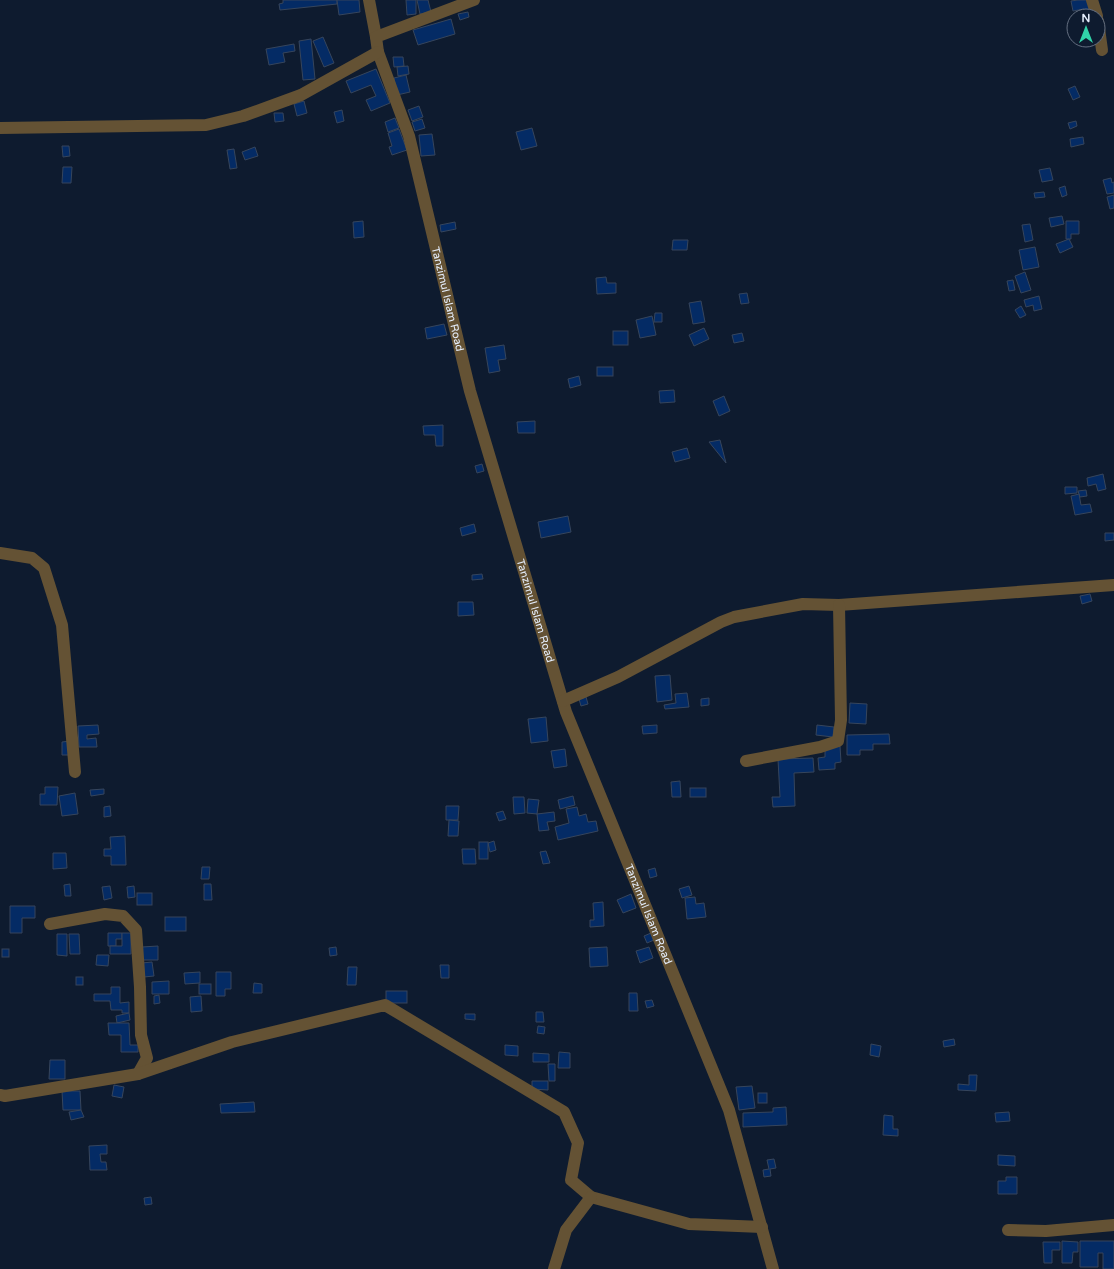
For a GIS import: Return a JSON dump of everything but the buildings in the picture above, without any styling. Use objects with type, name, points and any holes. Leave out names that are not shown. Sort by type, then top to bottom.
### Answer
[{"type":"street","name":"Tanzimul Islam Road","points":[[369,0],[378,52],[409,136],[470,391],[569,720],[729,1110],[773,1269]]},
{"type":"street","points":[[376,38],[474,0]]},
{"type":"street","points":[[0,128],[206,125],[243,116],[301,95],[378,52]]},
{"type":"street","points":[[0,553],[32,558],[44,568],[62,625],[75,772]]},
{"type":"street","points":[[563,701],[618,677],[721,622],[734,617],[803,604],[839,605],[1114,585]]},
{"type":"street","points":[[746,761],[820,747],[838,741],[840,720],[839,605]]},
{"type":"street","points":[[50,924],[106,914],[123,916],[136,930],[140,987],[141,1035],[147,1058],[138,1074]]},
{"type":"street","points":[[0,1095],[5,1096],[138,1074],[232,1042],[385,1005],[564,1112],[578,1143],[571,1180],[591,1197],[689,1224],[762,1227]]},
{"type":"street","points":[[554,1269],[566,1230],[591,1197]]},
{"type":"street","points":[[1008,1230],[1046,1231],[1114,1225]]}]
